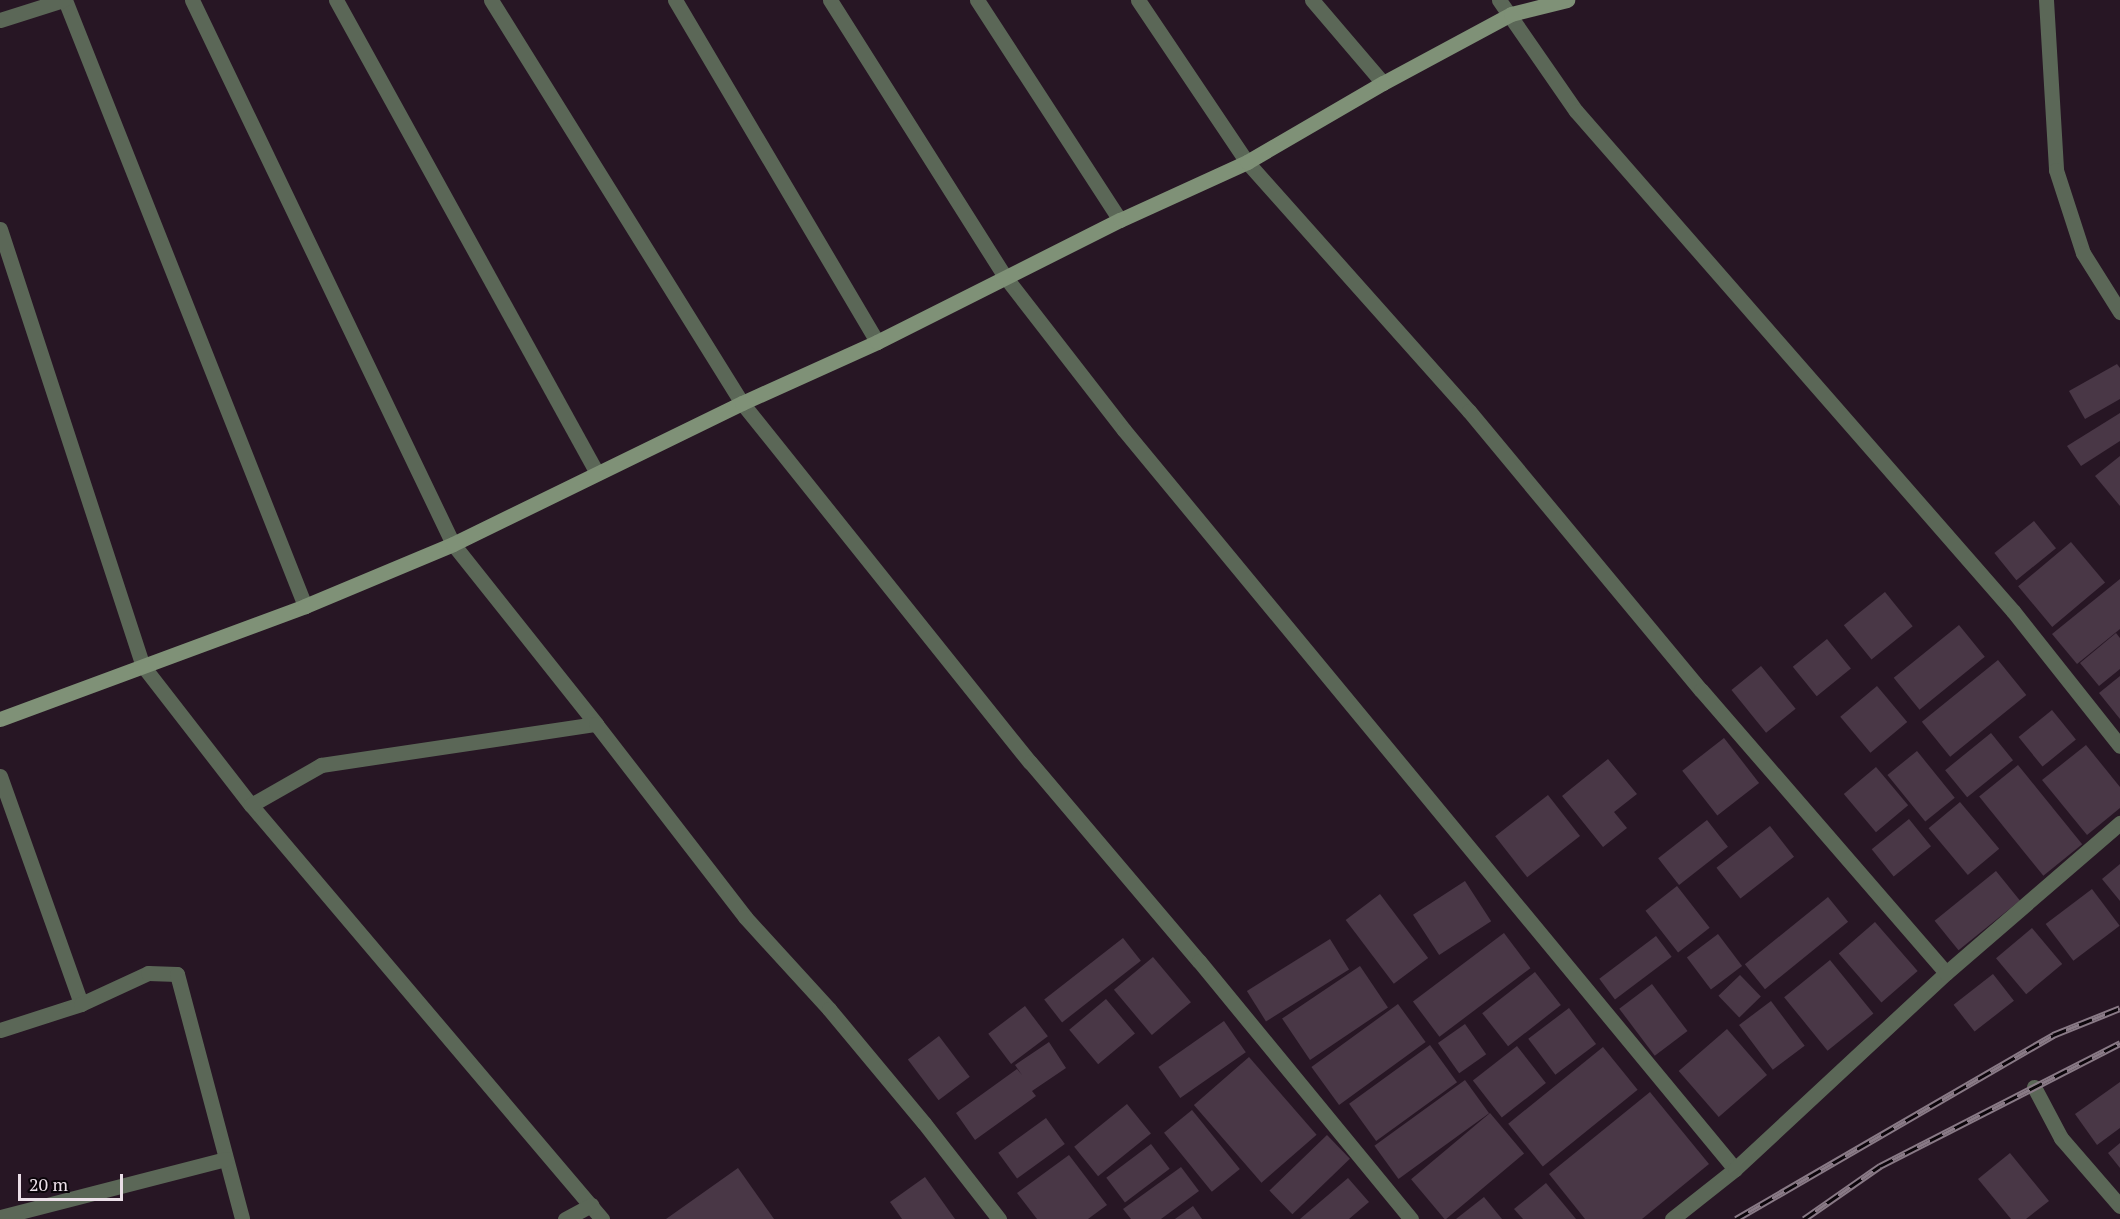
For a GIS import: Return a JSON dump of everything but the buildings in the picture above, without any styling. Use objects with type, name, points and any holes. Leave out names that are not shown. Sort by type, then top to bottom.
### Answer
[{"type":"main road","points":[[0,719],[305,606],[453,544],[741,403],[877,342],[1120,220],[1247,162],[1383,83],[1511,14],[1567,0]]},
{"type":"street","points":[[0,20],[64,0],[305,606]]},
{"type":"street","points":[[192,0],[453,544],[745,917],[829,1009],[924,1123],[999,1219]]},
{"type":"street","points":[[336,0],[597,473]]},
{"type":"street","points":[[491,0],[741,403],[1030,762],[1199,961],[1411,1219]]},
{"type":"street","points":[[675,0],[877,342]]},
{"type":"street","points":[[830,0],[1006,278],[1124,430],[1735,1169]]},
{"type":"street","points":[[977,0],[1120,220]]},
{"type":"street","points":[[1138,0],[1247,162],[1469,411],[1701,690],[1946,973]]},
{"type":"street","points":[[1312,0],[1383,83]]},
{"type":"street","points":[[1499,0],[1511,14],[1576,111],[2013,611],[2120,746]]},
{"type":"street","points":[[2046,0],[2056,170],[2083,253],[2120,312]]},
{"type":"street","points":[[0,229],[143,666],[251,805],[602,1219]]},
{"type":"street","points":[[251,805],[321,765],[596,724]]},
{"type":"street","points":[[0,776],[81,1004]]},
{"type":"street","points":[[1672,1219],[1735,1169],[1946,973],[2120,823]]},
{"type":"street","points":[[0,1030],[81,1004],[148,973],[177,974],[242,1219]]},
{"type":"street","points":[[2034,1087],[2061,1138],[2120,1206]]},
{"type":"street","points":[[0,1217],[226,1159]]},
{"type":"street","points":[[565,1219],[591,1205]]},
{"type":"railway","points":[[1736,1219],[2053,1035],[2120,1008]]},
{"type":"railway","points":[[1804,1219],[1880,1166],[2120,1043]]}]
